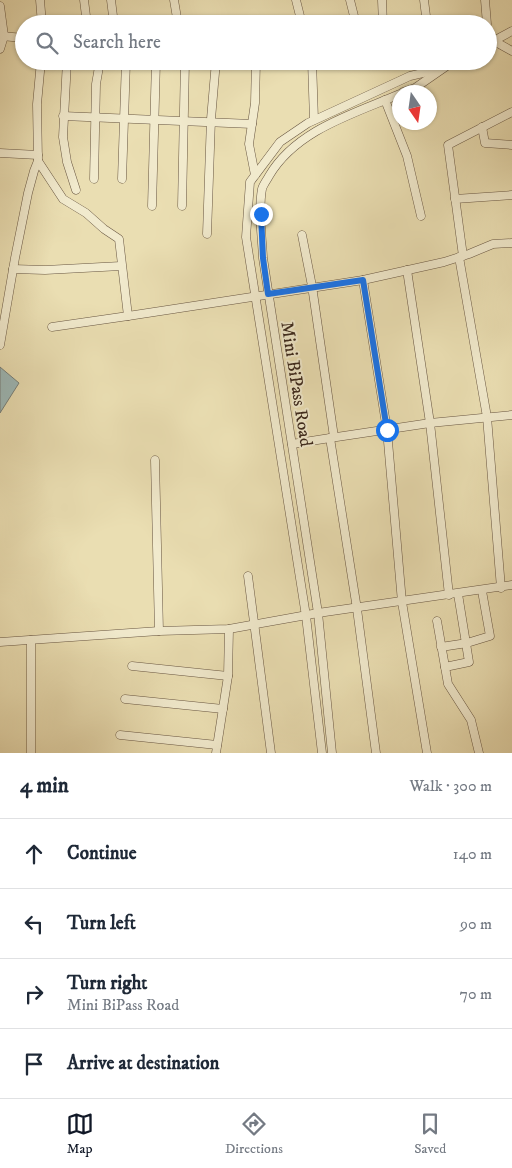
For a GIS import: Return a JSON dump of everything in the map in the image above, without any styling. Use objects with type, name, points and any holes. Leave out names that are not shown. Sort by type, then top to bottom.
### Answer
[{"type":"street","points":[[40,0],[41,15]]},
{"type":"street","points":[[84,0],[86,15]]},
{"type":"street","points":[[111,0],[113,15]]},
{"type":"street","points":[[174,0],[176,15]]},
{"type":"street","points":[[296,0],[300,15]]},
{"type":"street","points":[[350,0],[354,15]]},
{"type":"street","points":[[382,0],[383,15]]},
{"type":"street","points":[[424,0],[426,15]]},
{"type":"street","points":[[485,0],[486,15]]},
{"type":"street","points":[[0,6],[2,36],[0,49]]},
{"type":"street","points":[[497,39],[512,31]]},
{"type":"street","points":[[2,36],[15,37]]},
{"type":"street","points":[[497,46],[512,51]]},
{"type":"street","points":[[0,345],[28,193],[38,158],[37,104],[40,70]]},
{"type":"street","points":[[67,70],[64,145],[76,190]]},
{"type":"street","points":[[94,179],[96,84],[98,70]]},
{"type":"street","points":[[122,179],[126,70]]},
{"type":"street","points":[[152,206],[156,70]]},
{"type":"street","points":[[182,206],[185,70]]},
{"type":"street","points":[[208,234],[211,121],[215,70]]},
{"type":"street","points":[[255,175],[249,144],[255,103],[256,70]]},
{"type":"street","points":[[312,70],[314,120]]},
{"type":"street","points":[[322,753],[306,616],[246,237],[250,182],[280,142],[314,120],[410,76],[436,70]]},
{"type":"street","points":[[419,85],[439,70]]},
{"type":"street","name":"Mini BiPass Road","points":[[332,753],[318,613],[263,258],[262,188],[278,161],[305,139],[316,132],[392,97]]},
{"type":"street","points":[[385,100],[408,156],[421,216]]},
{"type":"street","points":[[501,588],[487,417],[461,257],[448,145],[512,112]]},
{"type":"street","points":[[64,116],[252,124]]},
{"type":"street","points":[[482,127],[485,143],[512,145]]},
{"type":"street","points":[[0,154],[38,158]]},
{"type":"street","points":[[38,158],[64,199],[86,213],[119,239],[128,316]]},
{"type":"street","points":[[455,199],[512,195]]},
{"type":"street","points":[[302,235],[312,286],[376,753]]},
{"type":"street","points":[[52,327],[312,286],[363,280],[461,257],[493,244],[512,244]]},
{"type":"street","points":[[13,269],[45,270],[121,266]]},
{"type":"street","points":[[407,270],[430,423],[449,595]]},
{"type":"street","points":[[363,280],[387,430],[402,602],[427,753]]},
{"type":"street","points":[[292,444],[430,423],[512,415]]},
{"type":"street","points":[[155,460],[159,631]]},
{"type":"street","points":[[248,576],[271,753]]},
{"type":"street","points":[[0,642],[159,631],[229,629],[318,613],[482,591],[512,585]]},
{"type":"street","points":[[441,647],[467,643],[490,636],[482,591]]},
{"type":"street","points":[[444,667],[469,662],[458,594]]},
{"type":"street","points":[[437,621],[448,684],[471,720],[480,753]]},
{"type":"street","points":[[120,735],[216,749],[228,676],[229,629]]},
{"type":"street","points":[[31,640],[31,753]]},
{"type":"street","points":[[132,666],[228,676]]},
{"type":"street","points":[[125,698],[223,709]]},
{"type":"water","points":[[0,367],[19,383],[0,413]]},
{"type":"route","points":[[261,214],[263,258],[268,294],[363,280],[387,430]]}]
